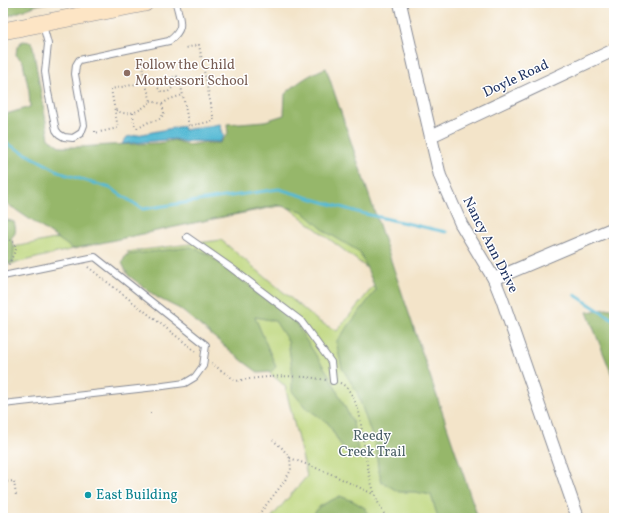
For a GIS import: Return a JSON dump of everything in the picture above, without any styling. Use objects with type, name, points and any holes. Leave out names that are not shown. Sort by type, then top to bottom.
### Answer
[{"type":"street","points":[[3,31],[146,3]]},
{"type":"street","name":"Nancy Ann Drive","points":[[400,3],[440,176],[461,224],[494,279],[578,518]]},
{"type":"street","name":"Doyle Road","points":[[431,136],[614,50]]},
{"type":"street","points":[[494,279],[614,228]]},
{"type":"lane","points":[[43,23],[48,44],[45,72],[53,121],[58,134],[64,137],[73,138],[81,133],[84,125],[75,74],[76,65],[79,60],[169,41],[178,34],[181,25],[176,3]]},
{"type":"lane","points":[[187,237],[230,266],[301,321],[331,362],[333,381]]},
{"type":"lane","points":[[3,276],[96,256],[206,344],[203,366],[195,377],[179,384],[3,404]]},
{"type":"path","points":[[178,76],[189,126],[214,121],[199,45],[185,48]]},
{"type":"path","points":[[140,58],[151,101]]},
{"type":"path","points":[[95,131],[95,133],[118,128],[111,90],[178,76]]},
{"type":"path","points":[[174,82],[159,85],[158,88],[162,92],[168,92],[174,86],[174,82],[178,76]]},
{"type":"path","points":[[151,101],[162,104],[170,99],[183,95]]},
{"type":"path","points":[[115,109],[120,112],[133,113],[140,110],[151,101]]},
{"type":"path","points":[[133,113],[135,126],[139,128],[148,122],[156,121],[161,118],[164,113],[162,104]]},
{"type":"path","points":[[3,235],[14,243],[16,248],[9,264],[11,274]]},
{"type":"path","points":[[79,260],[198,354]]},
{"type":"path","points":[[211,363],[236,381],[273,376],[304,377],[343,384],[350,391],[359,412],[374,494],[380,507],[388,518]]},
{"type":"path","points":[[273,440],[290,458],[329,473],[374,494]]},
{"type":"path","points":[[256,518],[284,482],[290,470],[290,458]]},
{"type":"path","points":[[3,482],[14,481],[16,496]]},
{"type":"green space","points":[[3,3],[47,3],[37,5],[3,18]]},
{"type":"green space","points":[[22,41],[32,42],[49,139],[61,147],[160,143],[174,140],[188,145],[220,143],[228,134],[227,124],[265,121],[284,115],[285,94],[304,79],[326,68],[478,518],[438,518],[431,495],[415,492],[399,492],[382,482],[378,468],[376,448],[357,392],[342,368],[336,342],[376,290],[360,252],[326,232],[302,211],[277,205],[73,249],[3,201],[3,115],[30,107],[29,91],[23,62],[16,55],[17,47]]},
{"type":"green space","name":"Reedy Creek Trail","points":[[361,180],[474,518],[271,518],[307,476],[285,386],[127,252],[221,240],[318,321],[337,331],[380,278],[285,205],[136,234],[3,266],[3,249]]},
{"type":"green space","points":[[5,219],[14,222],[16,231],[11,238],[14,247],[13,262],[3,264],[3,222]]},
{"type":"green space","points":[[191,247],[206,253],[295,322],[329,375],[353,423],[358,450],[354,458],[343,449],[328,423],[305,407],[292,391],[292,369],[288,341],[275,321],[255,317],[276,367],[271,372],[259,373],[180,309],[158,298],[128,275],[122,263],[126,255]]},
{"type":"green space","points":[[614,308],[614,380],[587,312]]},
{"type":"green space","points":[[340,496],[365,508],[369,518],[310,518],[320,506]]},
{"type":"water","points":[[220,124],[224,136],[220,142],[185,142],[174,139],[122,144],[127,137],[183,126],[184,130]]},
{"type":"waterway","points":[[4,142],[64,174],[110,188],[143,209],[279,189],[361,213],[446,232]]},
{"type":"waterway","points":[[575,295],[614,320]]},
{"type":"place","name":"Follow the Child Montessori School","points":[[127,73]]},
{"type":"place","name":"East Building","points":[[88,495]]}]
